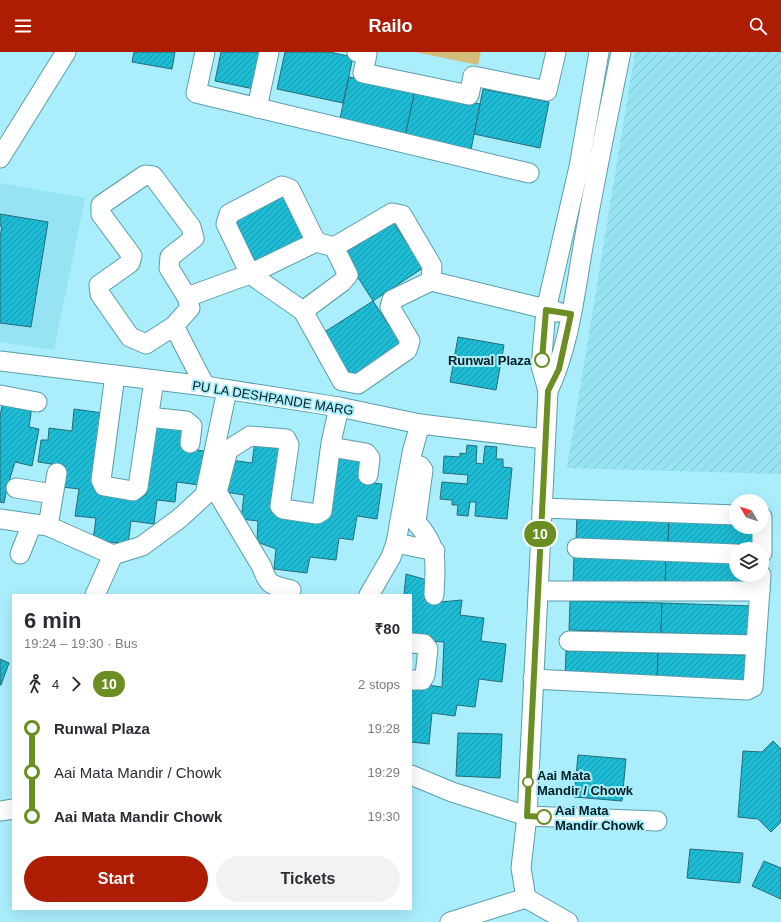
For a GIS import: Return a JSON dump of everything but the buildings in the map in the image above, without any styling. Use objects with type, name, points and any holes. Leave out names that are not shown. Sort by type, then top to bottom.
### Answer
[{"type":"street","points":[[0,158],[66,52]]},
{"type":"street","points":[[205,52],[196,93],[529,173]]},
{"type":"street","points":[[257,108],[269,52]]},
{"type":"street","points":[[357,52],[367,54],[362,73],[469,95],[473,76],[547,91],[556,52]]},
{"type":"street","points":[[548,391],[559,369],[571,314],[588,168],[599,52]]},
{"type":"street","points":[[526,898],[522,868],[527,816],[548,391],[541,366],[546,310],[621,52]]},
{"type":"street","points":[[145,175],[153,176],[190,227],[194,238],[170,257],[169,268],[187,297],[190,308],[174,326],[146,344],[130,337],[100,294],[99,285],[130,263],[132,256],[101,214],[101,205],[145,175]]},
{"type":"street","points":[[291,590],[270,585],[266,579],[262,567],[217,492],[228,450],[250,436],[286,439],[289,445],[280,506],[283,510],[317,514],[322,511],[342,381],[303,311],[250,274],[226,224],[229,214],[282,186],[290,189],[316,242]]},
{"type":"street","points":[[187,297],[250,274],[316,242],[334,247],[392,213],[402,215],[432,266],[431,280]]},
{"type":"street","points":[[303,311],[348,276],[334,247]]},
{"type":"street","points":[[342,381],[358,384],[407,350],[410,341],[390,307],[392,300],[431,280],[546,310],[571,314]]},
{"type":"street","points":[[174,326],[205,386]]},
{"type":"street","name":"PU LA DESHPANDE MARG","points":[[1,365],[115,375],[205,386],[337,407],[420,424],[545,439]]},
{"type":"street","points":[[115,375],[101,480],[104,486],[132,491],[138,487],[154,380]]},
{"type":"street","points":[[0,519],[40,525],[113,554],[142,546],[180,518],[205,495],[227,390]]},
{"type":"street","points":[[0,395],[37,402]]},
{"type":"street","points":[[148,417],[186,421],[192,426],[190,444]]},
{"type":"street","points":[[370,594],[391,557],[396,543],[420,424]]},
{"type":"street","points":[[331,447],[366,453],[370,458],[368,475]]},
{"type":"street","points":[[411,463],[420,466],[424,470],[416,522],[427,534],[435,552],[434,595]]},
{"type":"street","points":[[20,554],[40,525],[53,494],[57,473]]},
{"type":"street","points":[[16,488],[53,494]]},
{"type":"street","points":[[542,508],[729,515]]},
{"type":"street","points":[[396,543],[435,552]]},
{"type":"street","points":[[577,548],[729,554]]},
{"type":"street","points":[[95,594],[113,554]]},
{"type":"street","points":[[533,679],[747,690],[753,686],[761,583],[539,591]]},
{"type":"street","points":[[569,641],[756,646]]},
{"type":"street","points":[[412,643],[424,644],[428,649],[425,675],[422,680],[412,680]]},
{"type":"street","points":[[412,775],[452,792],[527,816],[657,822]]},
{"type":"street","points":[[0,811],[12,809]]},
{"type":"street","points":[[450,922],[526,898],[568,922]]},
{"type":"shaded area","points":[[415,52],[481,52],[478,65]]},
{"type":"shaded area","points":[[635,52],[781,52],[781,474],[567,468]]},
{"type":"shaded area","points":[[0,183],[85,198],[54,350],[0,342]]},
{"type":"bus line","name":"10","points":[[542,360],[546,310],[571,314],[559,369],[548,391],[527,816],[544,817]]},
{"type":"place","name":"Runwal Plaza","points":[[542,360]]},
{"type":"place","name":"Aai Mata Mandir / Chowk","points":[[528,782]]},
{"type":"place","name":"Aai Mata Mandir Chowk","points":[[544,817]]}]
